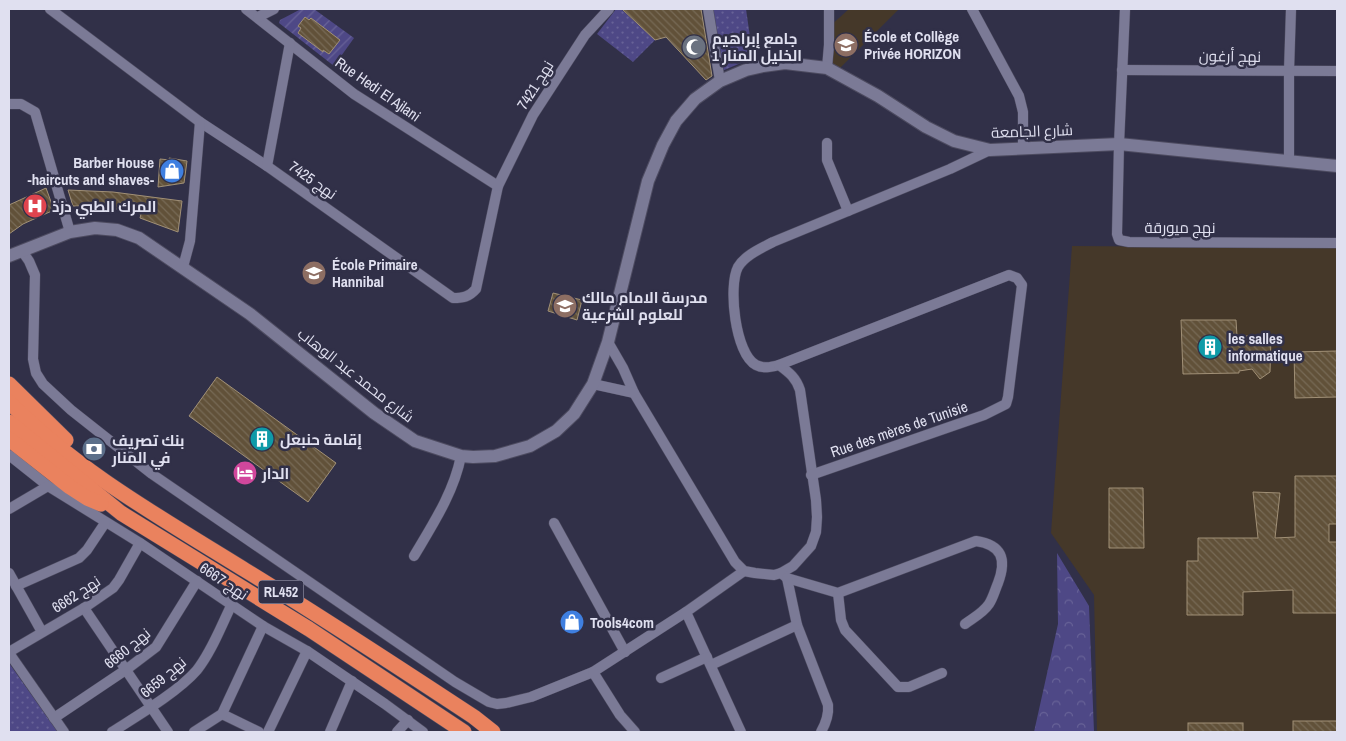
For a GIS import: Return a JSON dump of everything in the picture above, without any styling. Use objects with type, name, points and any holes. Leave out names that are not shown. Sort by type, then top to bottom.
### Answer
[{"type":"highway","points":[[9,384],[55,430],[116,480],[132,500]]},
{"type":"highway","name":"RL452","points":[[9,402],[28,422],[88,470],[132,500],[316,614],[474,717],[493,732]]},
{"type":"highway","name":"RL452","points":[[9,422],[70,473],[121,512],[309,629],[464,732]]},
{"type":"highway","points":[[9,439],[70,487],[87,498],[121,512]]},
{"type":"street","name":"نهج 7425","points":[[50,9],[200,122],[267,166],[453,298],[470,296],[476,289],[498,186]]},
{"type":"street","name":"Rue Hedi El Ajlani","points":[[246,9],[354,94],[498,186]]},
{"type":"street","points":[[258,17],[274,9]]},
{"type":"street","name":"نهج 7421","points":[[498,186],[532,115],[585,35],[609,9]]},
{"type":"street","points":[[708,9],[720,81]]},
{"type":"street","points":[[826,68],[830,9]]},
{"type":"street","points":[[972,9],[1019,96],[1022,106],[1024,148]]},
{"type":"street","points":[[1118,144],[1125,9]]},
{"type":"street","points":[[1289,160],[1291,9]]},
{"type":"street","points":[[267,166],[290,43]]},
{"type":"street","name":"شارع الجامعة","points":[[720,81],[746,70],[785,63],[826,68],[878,96],[926,127],[954,141],[990,150],[1118,144],[1337,166]]},
{"type":"street","name":"نهج أرغون","points":[[1122,70],[1337,71]]},
{"type":"street","name":"شارع محمد عبد الوهاب","points":[[9,256],[70,232],[95,228],[117,230],[139,238],[183,266],[250,314],[374,412],[415,441],[462,456],[495,456],[530,446],[556,431],[574,414],[592,384],[608,342],[648,181],[663,145],[676,121],[696,99],[720,81]]},
{"type":"street","points":[[9,104],[21,104],[35,112],[70,232]]},
{"type":"street","points":[[183,266],[190,241],[200,122]]},
{"type":"street","points":[[828,143],[828,160],[848,211]]},
{"type":"street","name":"نهج ميورقة","points":[[1118,144],[1117,234],[1122,242],[1337,243]]},
{"type":"street","points":[[784,576],[811,546],[816,532],[818,516],[800,390],[797,381],[791,373],[779,365],[763,368],[757,366],[752,363],[744,350],[736,322],[734,277],[739,265],[750,255],[773,242],[950,169],[990,150]]},
{"type":"street","points":[[22,251],[29,261],[34,275],[33,359],[36,373],[43,384],[71,410],[152,474],[455,682],[489,702],[506,703],[532,696],[592,672],[686,612],[744,571]]},
{"type":"street","name":"Rue des mères de Tunisie","points":[[779,365],[1009,275],[1017,278],[1022,285],[1006,404],[996,410],[811,475]]},
{"type":"street","points":[[608,342],[623,368],[634,394],[726,548],[735,562],[744,571],[755,574],[784,576],[838,593],[976,541],[985,542],[994,546],[1000,552],[1002,572],[990,604],[965,624]]},
{"type":"street","points":[[592,384],[634,394]]},
{"type":"street","name":"نهج 6667","points":[[9,455],[48,486],[140,543],[263,626],[307,651],[423,732]]},
{"type":"street","points":[[414,556],[444,504],[459,469],[462,456]]},
{"type":"street","points":[[9,509],[48,486]]},
{"type":"street","points":[[16,586],[79,558],[87,550],[105,522]]},
{"type":"street","points":[[554,523],[625,652]]},
{"type":"street","name":"نهج 6662","points":[[9,652],[84,608],[113,588],[140,543]]},
{"type":"street","points":[[9,573],[42,632]]},
{"type":"street","points":[[784,576],[797,625],[828,705],[829,712],[821,732]]},
{"type":"street","name":"نهج 6660","points":[[54,718],[127,669],[160,642],[198,581]]},
{"type":"street","points":[[838,593],[841,620],[845,630],[898,686],[909,688],[942,673]]},
{"type":"street","name":"نهج 6659","points":[[112,732],[151,707],[189,678],[204,659],[232,604]]},
{"type":"street","points":[[84,608],[168,732]]},
{"type":"street","points":[[686,612],[741,732]]},
{"type":"street","points":[[661,678],[709,661],[797,625]]},
{"type":"street","points":[[194,732],[212,727],[222,714],[263,626]]},
{"type":"street","points":[[268,732],[307,651]]},
{"type":"street","points":[[9,652],[64,732]]},
{"type":"street","points":[[592,672],[620,715],[635,732]]},
{"type":"street","points":[[330,732],[352,681]]},
{"type":"street","points":[[222,714],[259,732]]},
{"type":"street","points":[[397,732],[408,720]]},
{"type":"shaded area","name":"École et Collège Privée HORIZON","points":[[849,9],[899,9],[840,68],[828,62],[829,27]]},
{"type":"shaded area","points":[[1072,246],[1337,248],[1337,732],[1097,732],[1094,595],[1051,533]]},
{"type":"green space","points":[[301,9],[314,9],[354,38],[334,66],[279,23],[280,20]]},
{"type":"green space","points":[[616,9],[621,9],[655,40],[633,62],[597,34]]},
{"type":"green space","points":[[706,9],[746,9],[753,58],[717,73]]},
{"type":"green space","points":[[1057,553],[1089,606],[1094,732],[1034,732],[1058,624]]},
{"type":"green space","points":[[9,663],[58,732],[9,732]]},
{"type":"building","name":"جامع إبراهيم الخليل المنار 1","points":[[622,9],[701,9],[712,76],[706,80],[666,37],[655,40]]},
{"type":"building","points":[[305,17],[309,20],[311,18],[340,40],[329,54],[323,50],[323,52],[298,33],[301,28],[298,26]]},
{"type":"building","name":"Barber House -haircuts and shaves-","points":[[169,158],[187,161],[184,183],[158,187],[160,159],[170,160]]},
{"type":"building","name":"المرك الطبي دزذ","points":[[46,188],[54,210],[23,224],[9,234],[9,205]]},
{"type":"building","points":[[68,190],[113,192],[182,201],[178,232],[140,218],[141,214],[102,206],[73,206]]},
{"type":"building","name":"مدرسة الامام مالك للعلوم الشرعية","points":[[553,293],[582,300],[577,320],[548,311]]},
{"type":"building","name":"les salles informatique","points":[[1181,320],[1236,320],[1237,336],[1271,336],[1270,372],[1260,379],[1252,369],[1239,371],[1239,373],[1183,374]]},
{"type":"building","points":[[1337,351],[1337,397],[1295,398],[1294,352]]},
{"type":"building","name":"إقامة حنبعل","points":[[217,377],[336,463],[308,502],[189,416]]},
{"type":"building","points":[[1295,476],[1337,476],[1337,524],[1329,524],[1329,542],[1337,542],[1337,613],[1293,613],[1293,590],[1243,592],[1243,615],[1187,615],[1187,561],[1198,561],[1198,538],[1258,538],[1253,492],[1280,493],[1275,538],[1295,537]]},
{"type":"building","points":[[1109,488],[1143,488],[1144,548],[1109,548]]},
{"type":"building","points":[[1293,721],[1337,721],[1337,732],[1293,732]]},
{"type":"building","points":[[1188,723],[1243,723],[1243,732],[1188,732]]},
{"type":"place","name":"École et Collège Privée HORIZON","points":[[846,45]]},
{"type":"place","name":"جامع إبراهيم الخليل المنار 1","points":[[694,47]]},
{"type":"place","name":"Barber House -haircuts and shaves-","points":[[172,171]]},
{"type":"place","name":"المرك الطبي دزذ","points":[[35,206]]},
{"type":"place","name":"École Primaire Hannibal","points":[[314,273]]},
{"type":"place","name":"مدرسة الامام مالك للعلوم الشرعية","points":[[565,306]]},
{"type":"place","name":"les salles informatique","points":[[1210,347]]},
{"type":"place","name":"إقامة حنبعل","points":[[262,439]]},
{"type":"place","name":"بنك تصريف في المنار","points":[[94,449]]},
{"type":"place","name":"الدار","points":[[245,473]]},
{"type":"place","name":"Tools4com","points":[[572,622]]}]
